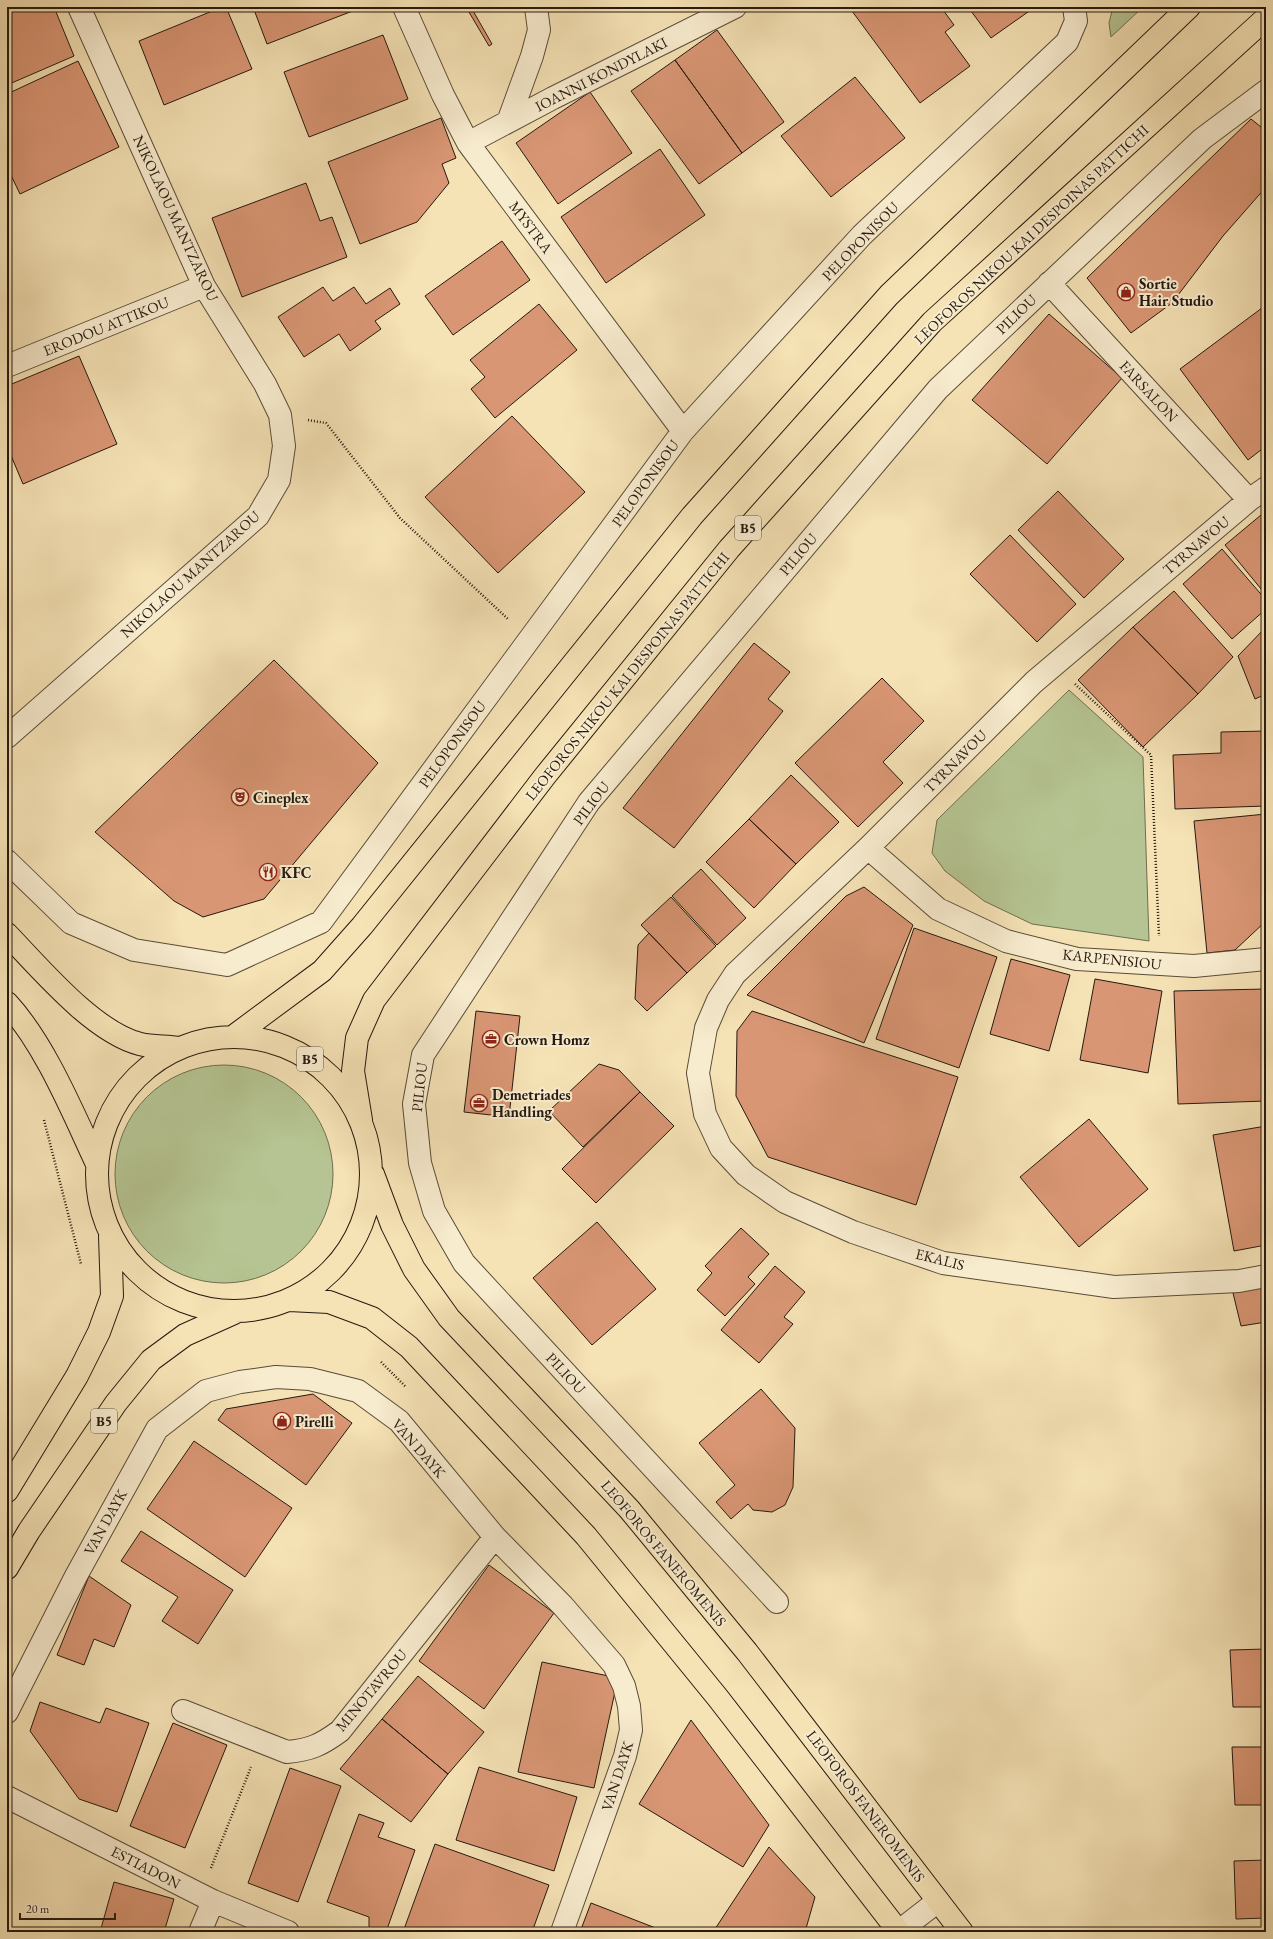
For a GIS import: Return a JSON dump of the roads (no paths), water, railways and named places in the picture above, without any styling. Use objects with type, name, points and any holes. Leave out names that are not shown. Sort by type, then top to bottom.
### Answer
[{"type":"main road","name":"B5","points":[[234,1036],[322,971],[362,926],[692,516],[889,295],[1190,7]]},
{"type":"main road","name":"LEOFOROS NIKOU KAI DESPOINAS PATTICHI","points":[[361,1120],[353,1071],[356,1038],[374,1000],[545,776],[729,549],[932,322],[1266,18]]},
{"type":"main road","points":[[7,934],[78,1007],[111,1031],[140,1044],[180,1048]]},
{"type":"main road","points":[[7,1003],[36,1043],[63,1090],[97,1164]]},
{"type":"main road","name":"B5","points":[[234,1036],[260,1039],[286,1047],[310,1059],[331,1076],[348,1096],[361,1120],[370,1146],[373,1174],[370,1199],[362,1224],[350,1248],[333,1269],[313,1287],[289,1300],[263,1308],[236,1311],[210,1310],[185,1302],[162,1291],[137,1271],[124,1257],[110,1235],[102,1212],[98,1194],[97,1164],[102,1135],[118,1101],[131,1083],[154,1063],[180,1048],[206,1040],[234,1036]]},
{"type":"main road","name":"LEOFOROS FANEROMENIS","points":[[373,1174],[392,1225],[414,1269],[449,1318],[634,1514],[747,1652],[962,1932]]},
{"type":"main road","name":"B5","points":[[7,1491],[77,1376],[99,1332],[112,1296],[110,1235]]},
{"type":"main road","points":[[289,1300],[329,1302],[372,1318],[408,1346],[586,1536],[718,1698],[898,1932]]},
{"type":"main road","name":"B5","points":[[7,1568],[29,1531],[116,1403],[151,1360],[185,1335],[236,1311]]},
{"type":"street","name":"NIKOLAOU MANTZAROU","points":[[7,736],[258,516],[279,480],[284,446],[280,415],[265,384],[204,286],[79,7]]},
{"type":"street","name":"MYSTRA","points":[[404,7],[444,95],[468,143],[683,431]]},
{"type":"street","points":[[508,122],[532,56],[539,30],[536,7]]},
{"type":"street","name":"IOANNI KONDYLAKI","points":[[468,143],[735,7]]},
{"type":"street","name":"PELOPONISOU","points":[[7,861],[71,923],[134,950],[227,965],[321,922],[683,431],[862,235],[1067,42],[1076,21],[1074,7]]},
{"type":"street","name":"PILIOU","points":[[777,1602],[464,1263],[434,1211],[420,1163],[414,1104],[423,1055],[589,802],[938,389],[1049,282],[1202,139],[1266,91]]},
{"type":"street","name":"FARSALON","points":[[1049,282],[1257,494]]},
{"type":"street","name":"ERODOU ATTIKOU","points":[[7,366],[204,286]]},
{"type":"street","name":"TYRNAVOU","points":[[698,1073],[706,1028],[718,1000],[735,974],[868,848],[1034,682],[1257,494]]},
{"type":"street","name":"KARPENISIOU","points":[[868,848],[938,909],[1006,941],[1077,959],[1194,966],[1266,959]]},
{"type":"street","name":"EKALIS","points":[[698,1073],[705,1114],[718,1142],[721,1148],[746,1175],[785,1202],[853,1232],[943,1263],[1114,1287],[1239,1281],[1266,1276]]},
{"type":"street","name":"VAN DAYK","points":[[7,1712],[76,1576],[157,1429],[206,1391],[240,1382],[276,1377],[310,1379],[358,1391],[399,1421],[495,1537],[563,1606],[614,1665],[624,1686],[629,1706],[631,1730],[625,1756],[562,1932]]},
{"type":"street","name":"MINOTAVROU","points":[[183,1711],[287,1752],[304,1750],[322,1744],[340,1731],[495,1537]]},
{"type":"street","name":"ESTIADON","points":[[7,1797],[207,1898],[288,1932]]},
{"type":"street","points":[[200,1932],[207,1898]]},
{"type":"street","points":[[898,1932],[938,1901]]},
{"type":"place","name":"Sortie Hair Studio","points":[[1126,292]]},
{"type":"place","name":"Cineplex","points":[[240,797]]},
{"type":"place","name":"KFC","points":[[268,872]]},
{"type":"place","name":"Crown Homz","points":[[491,1039]]},
{"type":"place","name":"Demetriades Handling","points":[[479,1103]]},
{"type":"place","name":"Pirelli","points":[[282,1421]]}]
